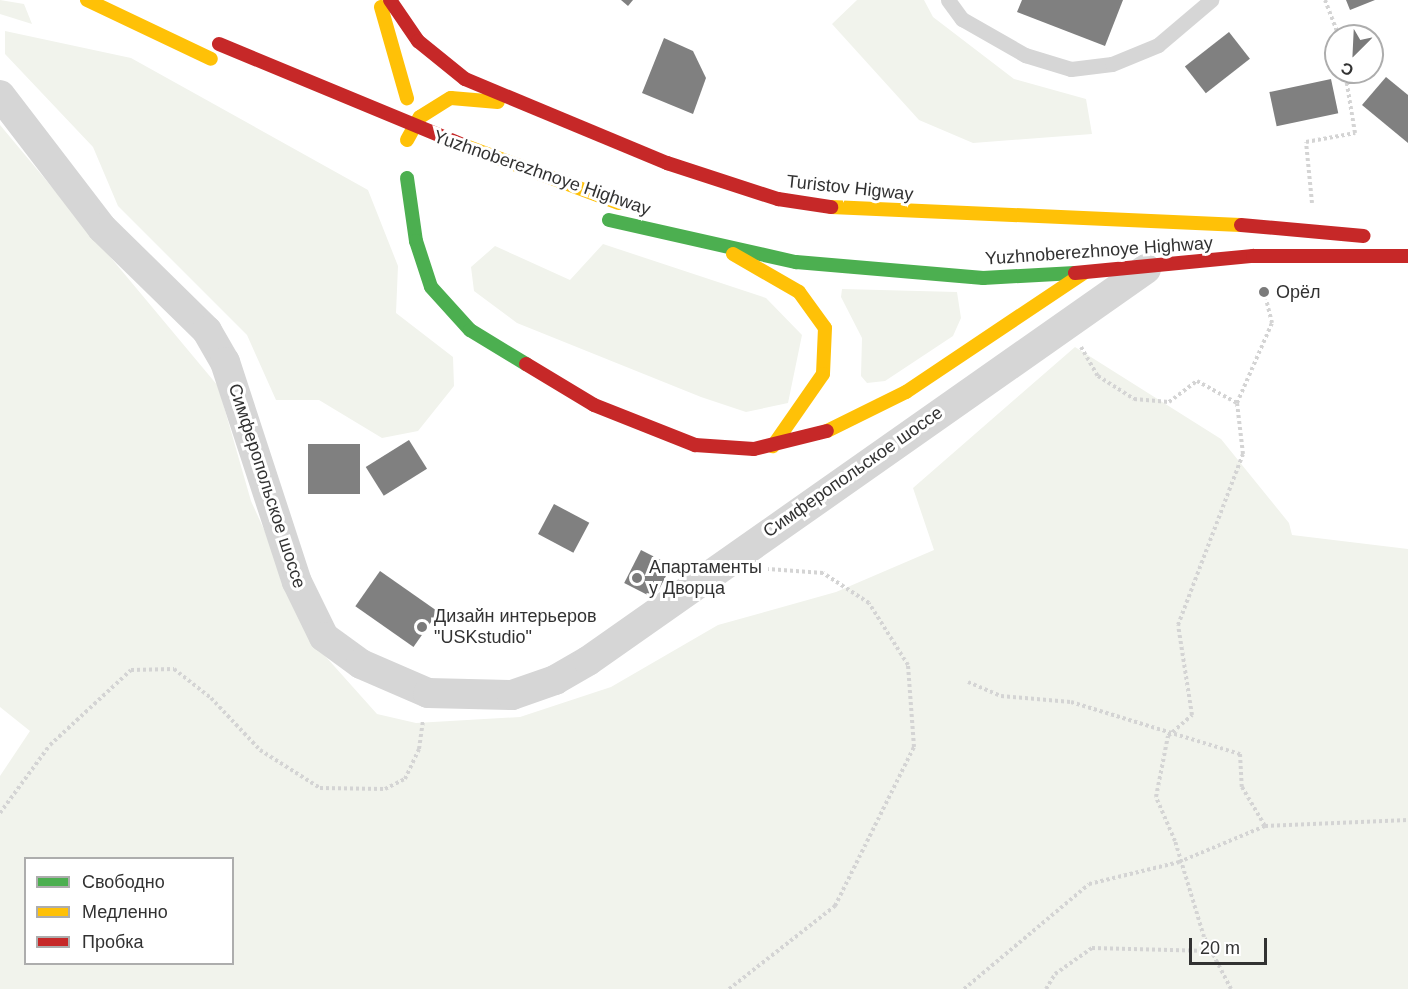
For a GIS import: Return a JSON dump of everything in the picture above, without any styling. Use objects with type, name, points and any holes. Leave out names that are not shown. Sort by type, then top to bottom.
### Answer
[{"type":"main road","points":[[87,0],[216,61]]},
{"type":"main road","points":[[378,0],[402,66],[406,98]]},
{"type":"main road","name":"Turistov Higway","points":[[390,0],[439,60],[465,79],[538,111],[728,184],[834,207],[1183,220],[1364,236]]},
{"type":"main road","name":"Yuzhnoberezhnoye Highway","points":[[214,41],[455,142],[645,211],[756,243],[934,257]]},
{"type":"main road","name":"Yuzhnoberezhnoye Highway","points":[[387,136],[412,145],[420,117],[451,98],[538,111]]},
{"type":"main road","points":[[407,178],[428,279],[470,330],[553,383],[641,427],[695,445],[732,450],[773,446],[860,416],[1011,311],[1084,273]]},
{"type":"main road","name":"Yuzhnoberezhnoye Highway","points":[[604,218],[721,248],[883,272],[1001,277],[1146,269],[1253,256],[1408,256]]},
{"type":"main road","name":"Yuzhnoberezhnoye Highway","points":[[1115,252],[1386,236]]},
{"type":"main road","points":[[721,248],[764,268],[799,292],[825,328],[823,374],[810,400],[773,446]]},
{"type":"main road","points":[[1001,277],[1011,311]]},
{"type":"street","name":"Симферопольское шоссе","points":[[0,95],[102,228],[207,331],[225,362],[297,582],[324,637],[361,664],[428,693],[512,694],[555,680],[1146,269]]},
{"type":"street","points":[[1011,311],[1044,320],[1038,344]]},
{"type":"lane","points":[[948,0],[962,19],[1025,55],[1071,69],[1112,64],[1158,45],[1211,0]]},
{"type":"path","points":[[1325,0],[1335,24]]},
{"type":"path","points":[[1313,211],[1306,142],[1355,133],[1347,84]]},
{"type":"path","points":[[1231,989],[1211,951],[1156,797],[1173,732],[1192,715],[1178,625],[1243,454],[1237,403],[1272,323],[1264,292]]},
{"type":"path","points":[[1067,324],[1098,376],[1134,399],[1169,402],[1197,381],[1237,403]]},
{"type":"path","points":[[729,989],[835,906],[914,747],[908,664],[869,603],[823,573],[758,569]]},
{"type":"path","points":[[0,813],[50,745],[131,670],[174,669],[211,698],[260,750],[320,788],[351,792],[385,789],[405,779],[419,749],[428,693]]},
{"type":"path","points":[[968,682],[1001,696],[1071,702],[1240,754],[1242,786],[1265,826]]},
{"type":"path","points":[[964,989],[1089,884],[1179,861],[1265,826],[1408,820]]},
{"type":"path","points":[[1046,989],[1055,974],[1092,948],[1211,951]]},
{"type":"shaded area","points":[[0,0],[24,4],[32,24],[0,14]]},
{"type":"shaded area","points":[[857,0],[924,0],[933,17],[1014,79],[1086,99],[1092,134],[973,143],[919,120],[832,24]]},
{"type":"shaded area","points":[[5,31],[131,58],[368,190],[398,266],[396,313],[453,357],[454,386],[418,431],[382,438],[319,400],[276,400],[247,335],[118,206],[93,147],[5,54]]},
{"type":"shaded area","points":[[0,125],[218,386],[251,501],[318,648],[377,714],[416,723],[520,717],[611,687],[718,625],[836,592],[934,550],[913,488],[1075,347],[1221,439],[1289,523],[1292,535],[1408,549],[1408,989],[0,989],[0,776],[30,731],[0,707]]},
{"type":"shaded area","points":[[603,244],[766,298],[802,335],[788,403],[746,412],[701,397],[517,323],[474,291],[471,267],[495,246],[570,280]]},
{"type":"shaded area","points":[[842,289],[957,292],[961,318],[953,336],[885,381],[867,383],[861,376],[862,338],[841,297]]},
{"type":"building","points":[[621,0],[633,0],[628,6]]},
{"type":"building","points":[[1022,0],[1123,0],[1105,46],[1017,12]]},
{"type":"building","points":[[1346,0],[1375,0],[1350,10]]},
{"type":"building","points":[[1229,32],[1250,59],[1206,93],[1185,66]]},
{"type":"building","points":[[664,38],[693,51],[706,78],[693,114],[642,93]]},
{"type":"building","points":[[1386,77],[1408,95],[1408,143],[1362,105],[1380,84],[1384,84]]},
{"type":"building","points":[[1324,80],[1324,84],[1332,84],[1338,113],[1277,126],[1269,92]]},
{"type":"building","points":[[409,440],[427,469],[384,496],[366,467]]},
{"type":"building","points":[[308,444],[360,444],[360,494],[308,494]]},
{"type":"building","points":[[554,504],[589,523],[573,553],[538,534]]},
{"type":"building","points":[[641,550],[671,565],[654,598],[624,583]]},
{"type":"building","points":[[380,571],[438,612],[413,647],[355,606]]},
{"type":"traffic: fast","points":[[407,178],[416,241],[431,287],[470,330],[526,364]]},
{"type":"traffic: fast","points":[[609,220],[796,262],[983,278],[1075,273]]},
{"type":"traffic: slow","points":[[87,0],[211,59]]},
{"type":"traffic: slow","points":[[381,7],[407,98]]},
{"type":"traffic: slow","points":[[407,140],[420,117],[451,98],[498,102]]},
{"type":"traffic: slow","points":[[463,145],[619,203]]},
{"type":"traffic: slow","points":[[831,207],[1241,225]]},
{"type":"traffic: slow","points":[[733,254],[799,292],[825,328],[823,374],[773,446]]},
{"type":"traffic: slow","points":[[827,431],[906,392],[1084,273]]},
{"type":"traffic: jam","points":[[390,0],[418,41],[465,79],[667,163],[778,199],[831,207]]},
{"type":"traffic: jam","points":[[219,44],[463,145]]},
{"type":"traffic: jam","points":[[1241,225],[1364,236]]},
{"type":"traffic: jam","points":[[1075,273],[1253,256],[1408,256]]},
{"type":"traffic: jam","points":[[526,364],[594,405],[695,445],[754,449],[827,431]]},
{"type":"place","name":"Орёл","points":[[1264,292]]},
{"type":"place","name":"Апартаменты у Дворца","points":[[637,578]]},
{"type":"place","name":"Дизайн интерьеров \"USKstudio\"","points":[[422,627]]}]
